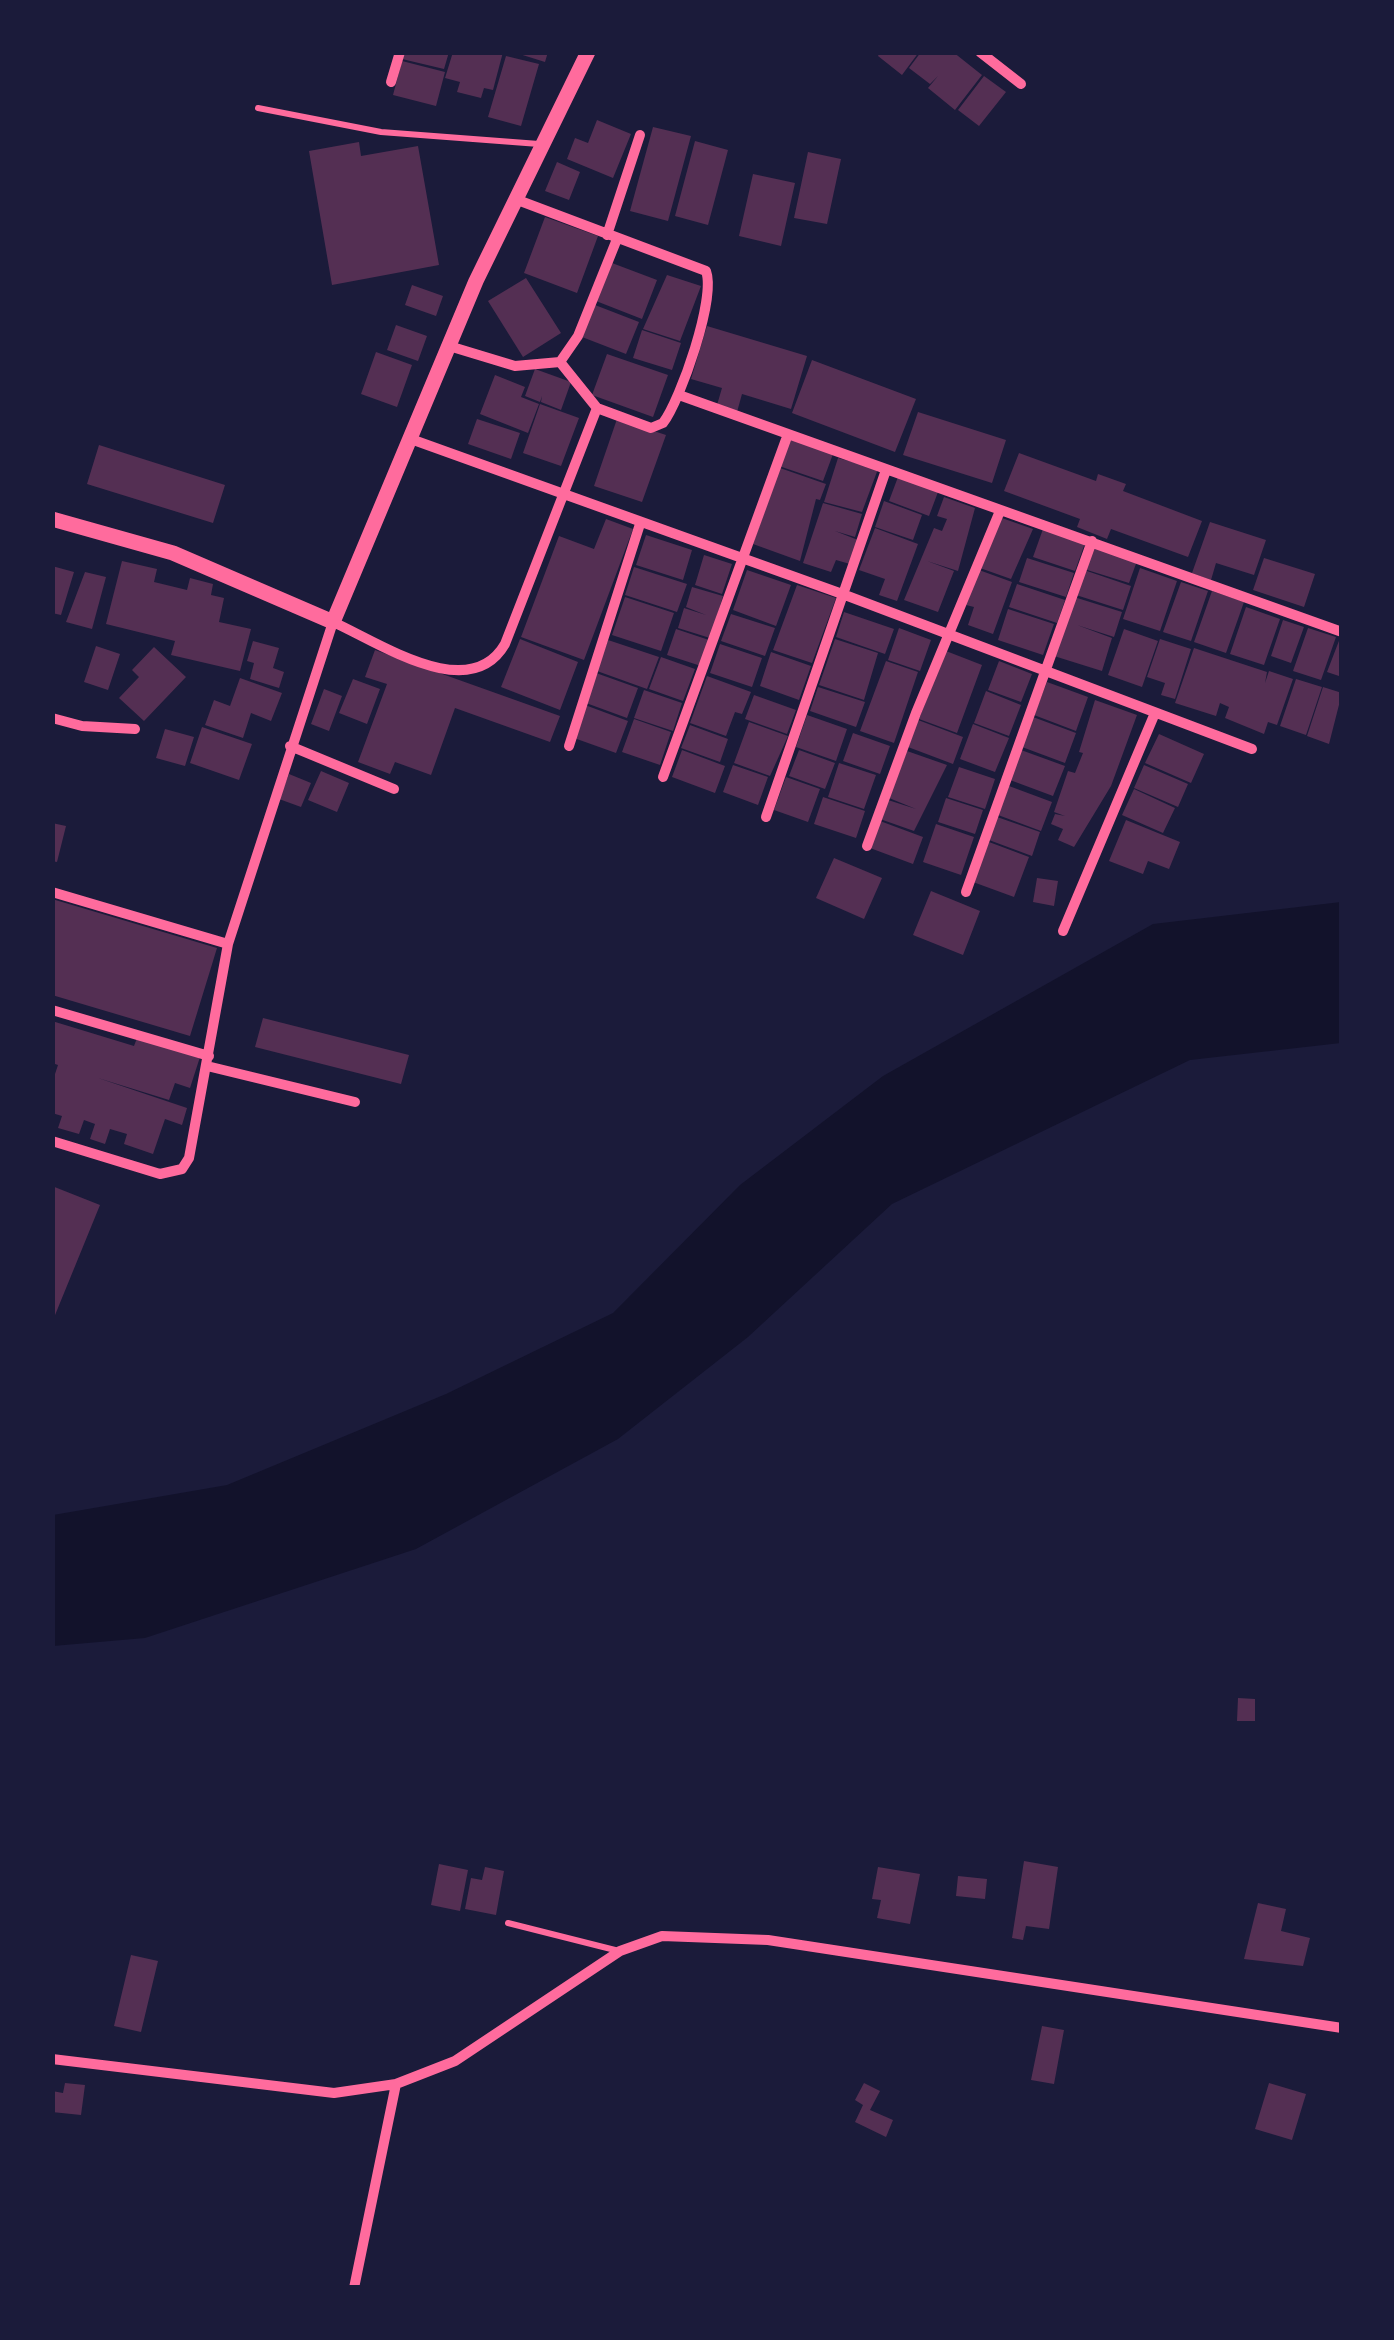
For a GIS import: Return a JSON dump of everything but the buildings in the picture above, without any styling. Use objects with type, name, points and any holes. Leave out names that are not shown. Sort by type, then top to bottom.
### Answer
[{"type":"street","points":[[391,82],[400,52]]},
{"type":"street","points":[[52,1141],[160,1174],[173,1174],[189,1158],[228,944],[333,622],[449,346],[515,199],[588,52]]},
{"type":"street","points":[[980,52],[1021,84]]},
{"type":"street","points":[[560,362],[578,336],[612,237],[640,135]]},
{"type":"street","points":[[515,199],[699,266],[708,276],[708,291],[679,395],[657,428],[597,408],[560,362]]},
{"type":"street","points":[[449,346],[514,366],[560,362]]},
{"type":"street","points":[[679,395],[1342,632]]},
{"type":"street","points":[[52,519],[172,553],[443,668],[471,673],[488,667],[506,644],[597,408]]},
{"type":"street","points":[[663,777],[788,434]]},
{"type":"street","points":[[408,438],[845,595],[1252,749]]},
{"type":"street","points":[[766,817],[886,470]]},
{"type":"street","points":[[868,846],[1000,511]]},
{"type":"street","points":[[569,746],[640,524]]},
{"type":"street","points":[[966,892],[1092,541]]},
{"type":"street","points":[[1062,931],[1156,713]]},
{"type":"street","points":[[52,718],[82,726],[135,728]]},
{"type":"street","points":[[290,746],[394,788]]},
{"type":"street","points":[[52,892],[228,944]]},
{"type":"street","points":[[52,1010],[208,1061],[355,1102]]},
{"type":"street","points":[[52,2058],[334,2093],[396,2084],[455,2061],[620,1951],[662,1936],[768,1940],[1342,2028]]},
{"type":"street","points":[[354,2288],[396,2084]]},
{"type":"lane","points":[[258,108],[380,132],[542,144]]},
{"type":"lane","points":[[508,1923],[620,1951]]},
{"type":"shaded area","points":[[1341,902],[1341,1043],[1190,1060],[892,1204],[748,1337],[618,1439],[416,1549],[145,1638],[53,1646],[53,1515],[227,1485],[446,1394],[613,1313],[740,1185],[883,1076],[1153,924]]}]
